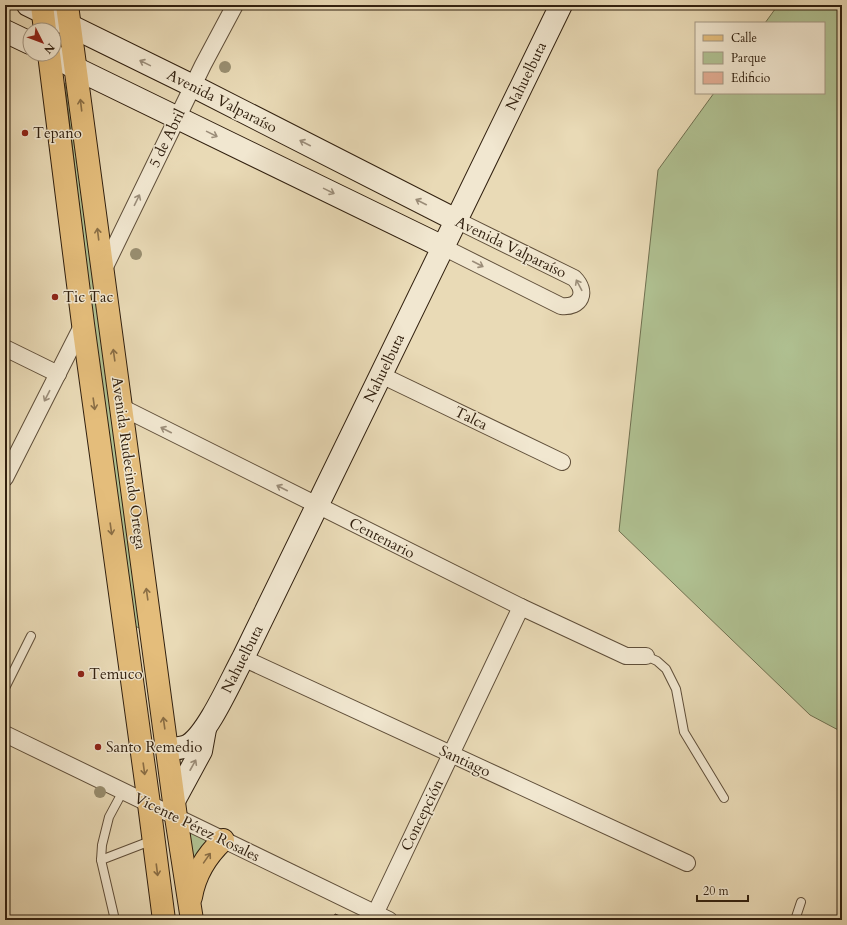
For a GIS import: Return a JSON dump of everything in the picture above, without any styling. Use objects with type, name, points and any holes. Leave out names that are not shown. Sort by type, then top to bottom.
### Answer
[{"type":"main road","name":"Avenida Rudecindo Ortega","points":[[67,5],[75,68],[79,86],[102,273],[191,913]]},
{"type":"main road","name":"Avenida Rudecindo Ortega","points":[[51,62],[83,324],[164,920]]},
{"type":"main road","points":[[191,913],[192,893],[200,868],[223,840]]},
{"type":"street","name":"5 de Abril","points":[[102,273],[177,117],[235,5]]},
{"type":"street","name":"Nahuelbuta","points":[[168,748],[181,748],[188,746],[205,729],[243,658],[561,5]]},
{"type":"street","name":"Avenida Valparaíso","points":[[39,13],[193,86],[456,220],[574,278],[581,286],[582,293],[580,298],[574,305],[569,307],[561,306],[62,61]]},
{"type":"street","points":[[5,31],[22,39]]},
{"type":"street","points":[[5,478],[83,324]]},
{"type":"street","points":[[5,348],[58,374]]},
{"type":"street","name":"Talca","points":[[381,375],[562,462]]},
{"type":"street","name":"Centenario","points":[[121,407],[521,608],[626,656],[646,656]]},
{"type":"street","name":"Concepción","points":[[382,917],[451,755],[521,608]]},
{"type":"street","name":"Santiago","points":[[243,658],[687,863]]},
{"type":"street","name":"Nahuelbuta","points":[[176,808],[202,751],[205,729]]},
{"type":"street","name":"Vicente Pérez Rosales","points":[[5,734],[149,804],[176,808],[223,840],[382,917]]},
{"type":"lane","points":[[5,688],[31,636]]},
{"type":"lane","points":[[646,656],[657,661],[666,669],[676,689],[684,732],[724,798]]},
{"type":"lane","points":[[114,920],[101,860],[102,845],[104,830],[115,803],[123,791]]},
{"type":"lane","points":[[101,860],[154,840]]},
{"type":"lane","points":[[796,920],[801,902]]},
{"type":"green space","points":[[778,5],[842,5],[842,732],[810,715],[619,531],[658,170],[713,94],[825,94],[825,22],[766,22]]},
{"type":"green space","points":[[65,83],[72,86],[141,629],[133,625],[92,317]]},
{"type":"green space","points":[[190,831],[210,841],[192,866]]},
{"type":"building","points":[[335,914],[350,920],[333,920]]},
{"type":"place","name":"Tepano","points":[[25,133]]},
{"type":"place","name":"Tic Tac","points":[[55,297]]},
{"type":"place","name":"Temuco","points":[[81,674]]},
{"type":"place","name":"Santo Remedio","points":[[98,747]]}]
